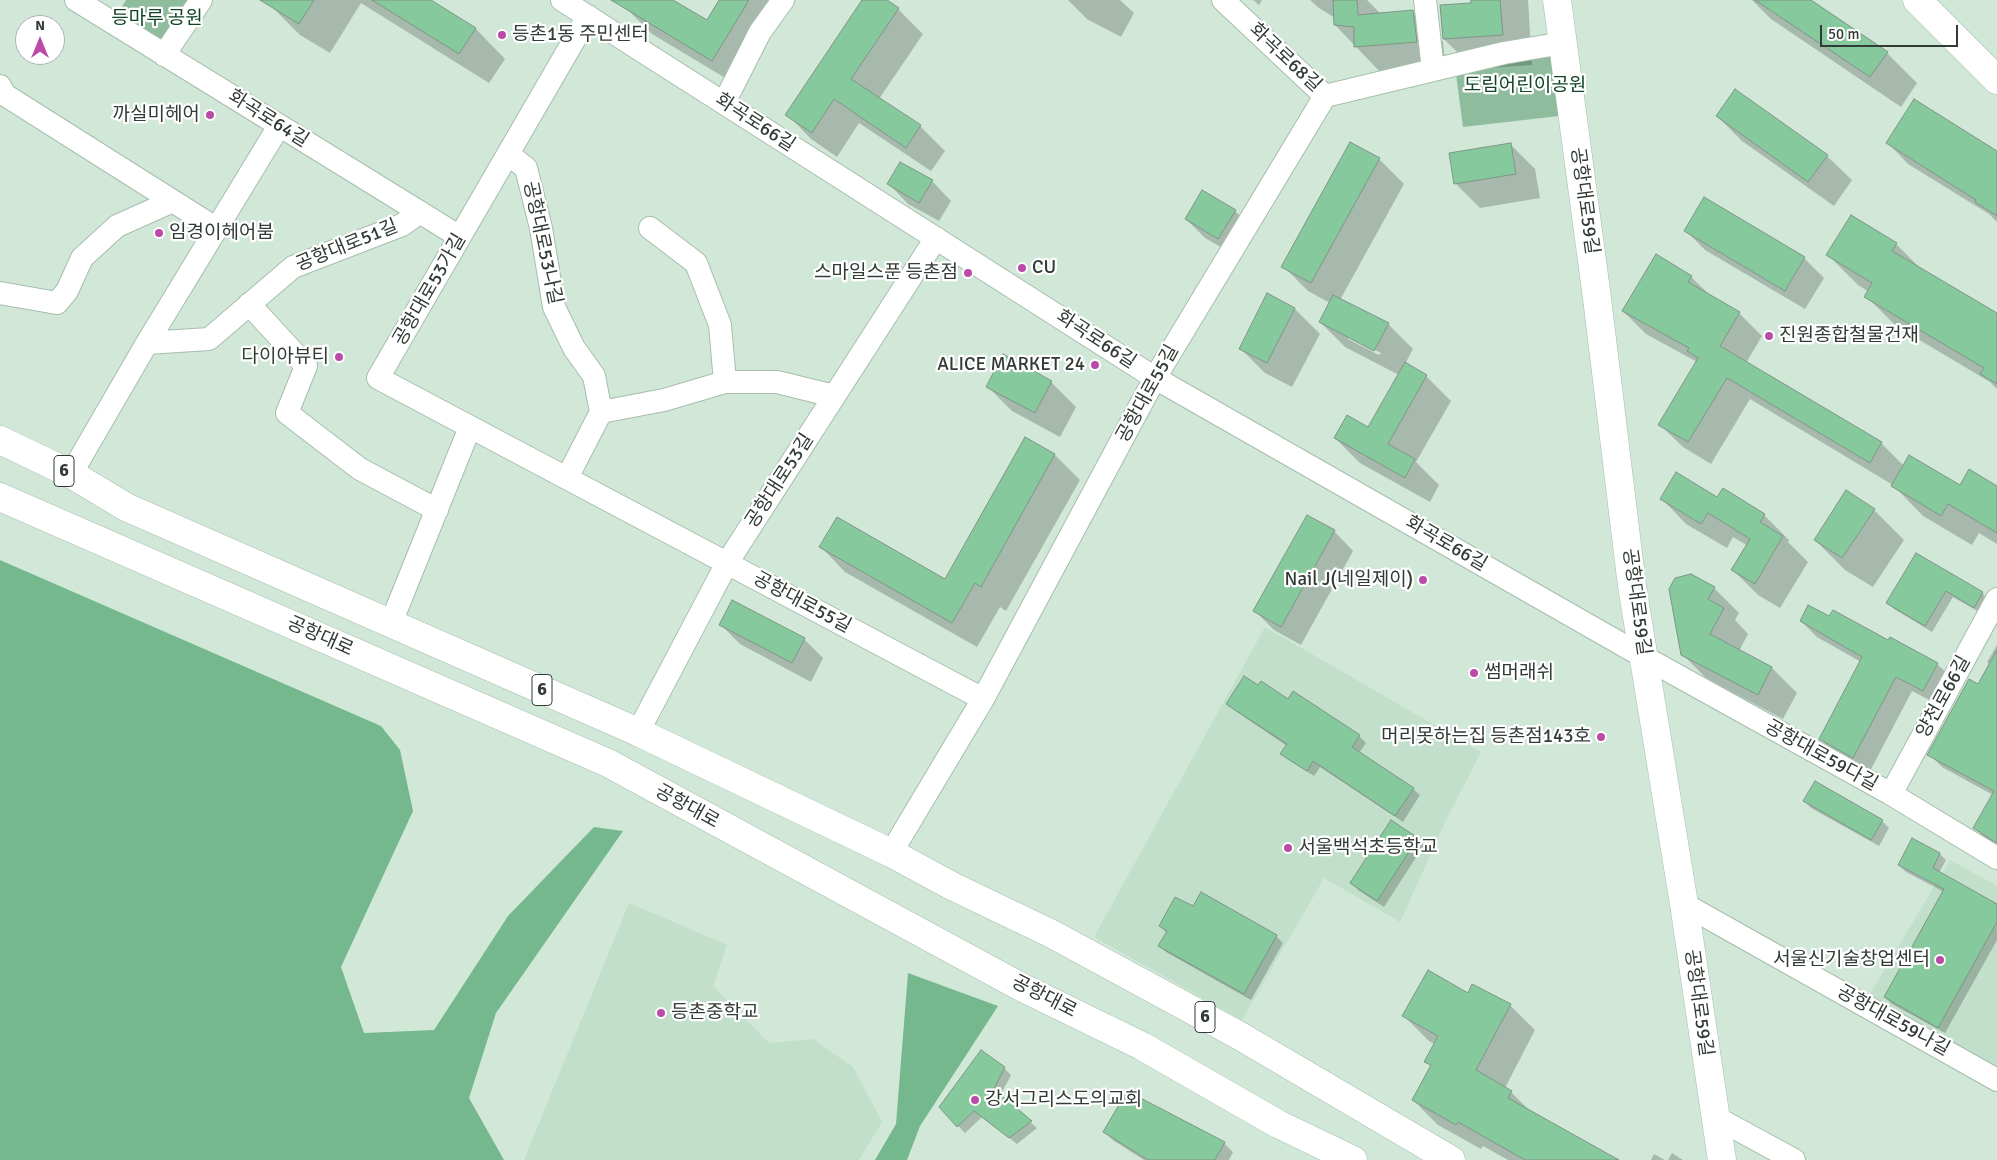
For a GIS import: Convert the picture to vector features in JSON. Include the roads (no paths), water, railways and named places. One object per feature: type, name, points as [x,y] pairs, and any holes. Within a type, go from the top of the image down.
[{"type":"main road","name":"공항대로59길","points":[[1557,0],[1622,494],[1632,586],[1684,904],[1722,1160]]},
{"type":"main road","points":[[1917,0],[1997,80]]},
{"type":"main road","name":"6","points":[[0,440],[71,474],[126,507],[638,732],[891,853],[952,886],[1052,934],[1240,1036],[1450,1160]]},
{"type":"main road","name":"공항대로","points":[[0,497],[608,763],[1024,988],[1142,1046],[1278,1124],[1353,1160]]},
{"type":"street","name":"화곡로64길","points":[[76,0],[460,237]]},
{"type":"street","points":[[164,55],[201,0]]},
{"type":"street","name":"화곡로66길","points":[[562,0],[1155,378],[1644,657]]},
{"type":"street","points":[[724,103],[760,32],[783,0]]},
{"type":"street","name":"화곡로68길","points":[[1223,0],[1326,96]]},
{"type":"street","points":[[1425,0],[1433,70]]},
{"type":"street","name":"공항대로53가길","points":[[588,16],[378,378],[727,563]]},
{"type":"street","points":[[1326,96],[1504,53],[1563,43]]},
{"type":"street","points":[[0,86],[5,94],[217,229]]},
{"type":"street","name":"공항대로55길","points":[[891,853],[983,699],[1155,378],[1326,96]]},
{"type":"street","points":[[71,474],[147,342],[279,126]]},
{"type":"street","name":"공항대로53나길","points":[[508,154],[526,168],[541,228],[554,307],[574,348],[594,376],[601,412]]},
{"type":"street","points":[[0,293],[57,303],[67,291],[82,258],[117,226],[173,201]]},
{"type":"street","name":"공항대로51길","points":[[147,342],[209,339],[293,267],[402,225],[420,212]]},
{"type":"street","points":[[650,228],[696,263],[720,325],[725,382]]},
{"type":"street","name":"공항대로53길","points":[[638,732],[727,563],[936,238]]},
{"type":"street","points":[[249,304],[306,366],[286,413],[360,469],[437,510]]},
{"type":"street","points":[[567,478],[601,412],[664,400],[725,382],[777,382],[834,396]]},
{"type":"street","points":[[391,623],[470,427]]},
{"type":"street","name":"공항대로55길","points":[[727,563],[983,699]]},
{"type":"street","name":"양천로66길","points":[[1891,794],[1997,599]]},
{"type":"street","name":"공항대로59다길","points":[[1644,657],[1891,794],[1997,858]]},
{"type":"street","name":"공항대로59나길","points":[[1684,904],[1997,1080]]},
{"type":"street","points":[[1715,1117],[1794,1160]]},
{"type":"place","name":"등촌1동 주민센터","points":[[502,35]]},
{"type":"place","name":"까실미헤어","points":[[210,115]]},
{"type":"place","name":"임경이헤어붐","points":[[159,233]]},
{"type":"place","name":"CU","points":[[1022,268]]},
{"type":"place","name":"스마일스푼 등촌점","points":[[968,273]]},
{"type":"place","name":"진원종합철물건재","points":[[1769,336]]},
{"type":"place","name":"다이아뷰티","points":[[339,357]]},
{"type":"place","name":"ALICE MARKET 24","points":[[1095,365]]},
{"type":"place","name":"Nail J(네일제이)","points":[[1423,580]]},
{"type":"place","name":"썸머래쉬","points":[[1474,673]]},
{"type":"place","name":"머리못하는집 등촌점143호","points":[[1601,737]]},
{"type":"place","name":"서울백석초등학교","points":[[1288,848]]},
{"type":"place","name":"서울신기술창업센터","points":[[1940,960]]},
{"type":"place","name":"등촌중학교","points":[[661,1013]]},
{"type":"place","name":"강서그리스도의교회","points":[[975,1100]]},
{"type":"park label","name":"등마루 공원","points":[[157,19]]},
{"type":"park label","name":"도림어린이공원","points":[[1525,86]]}]
